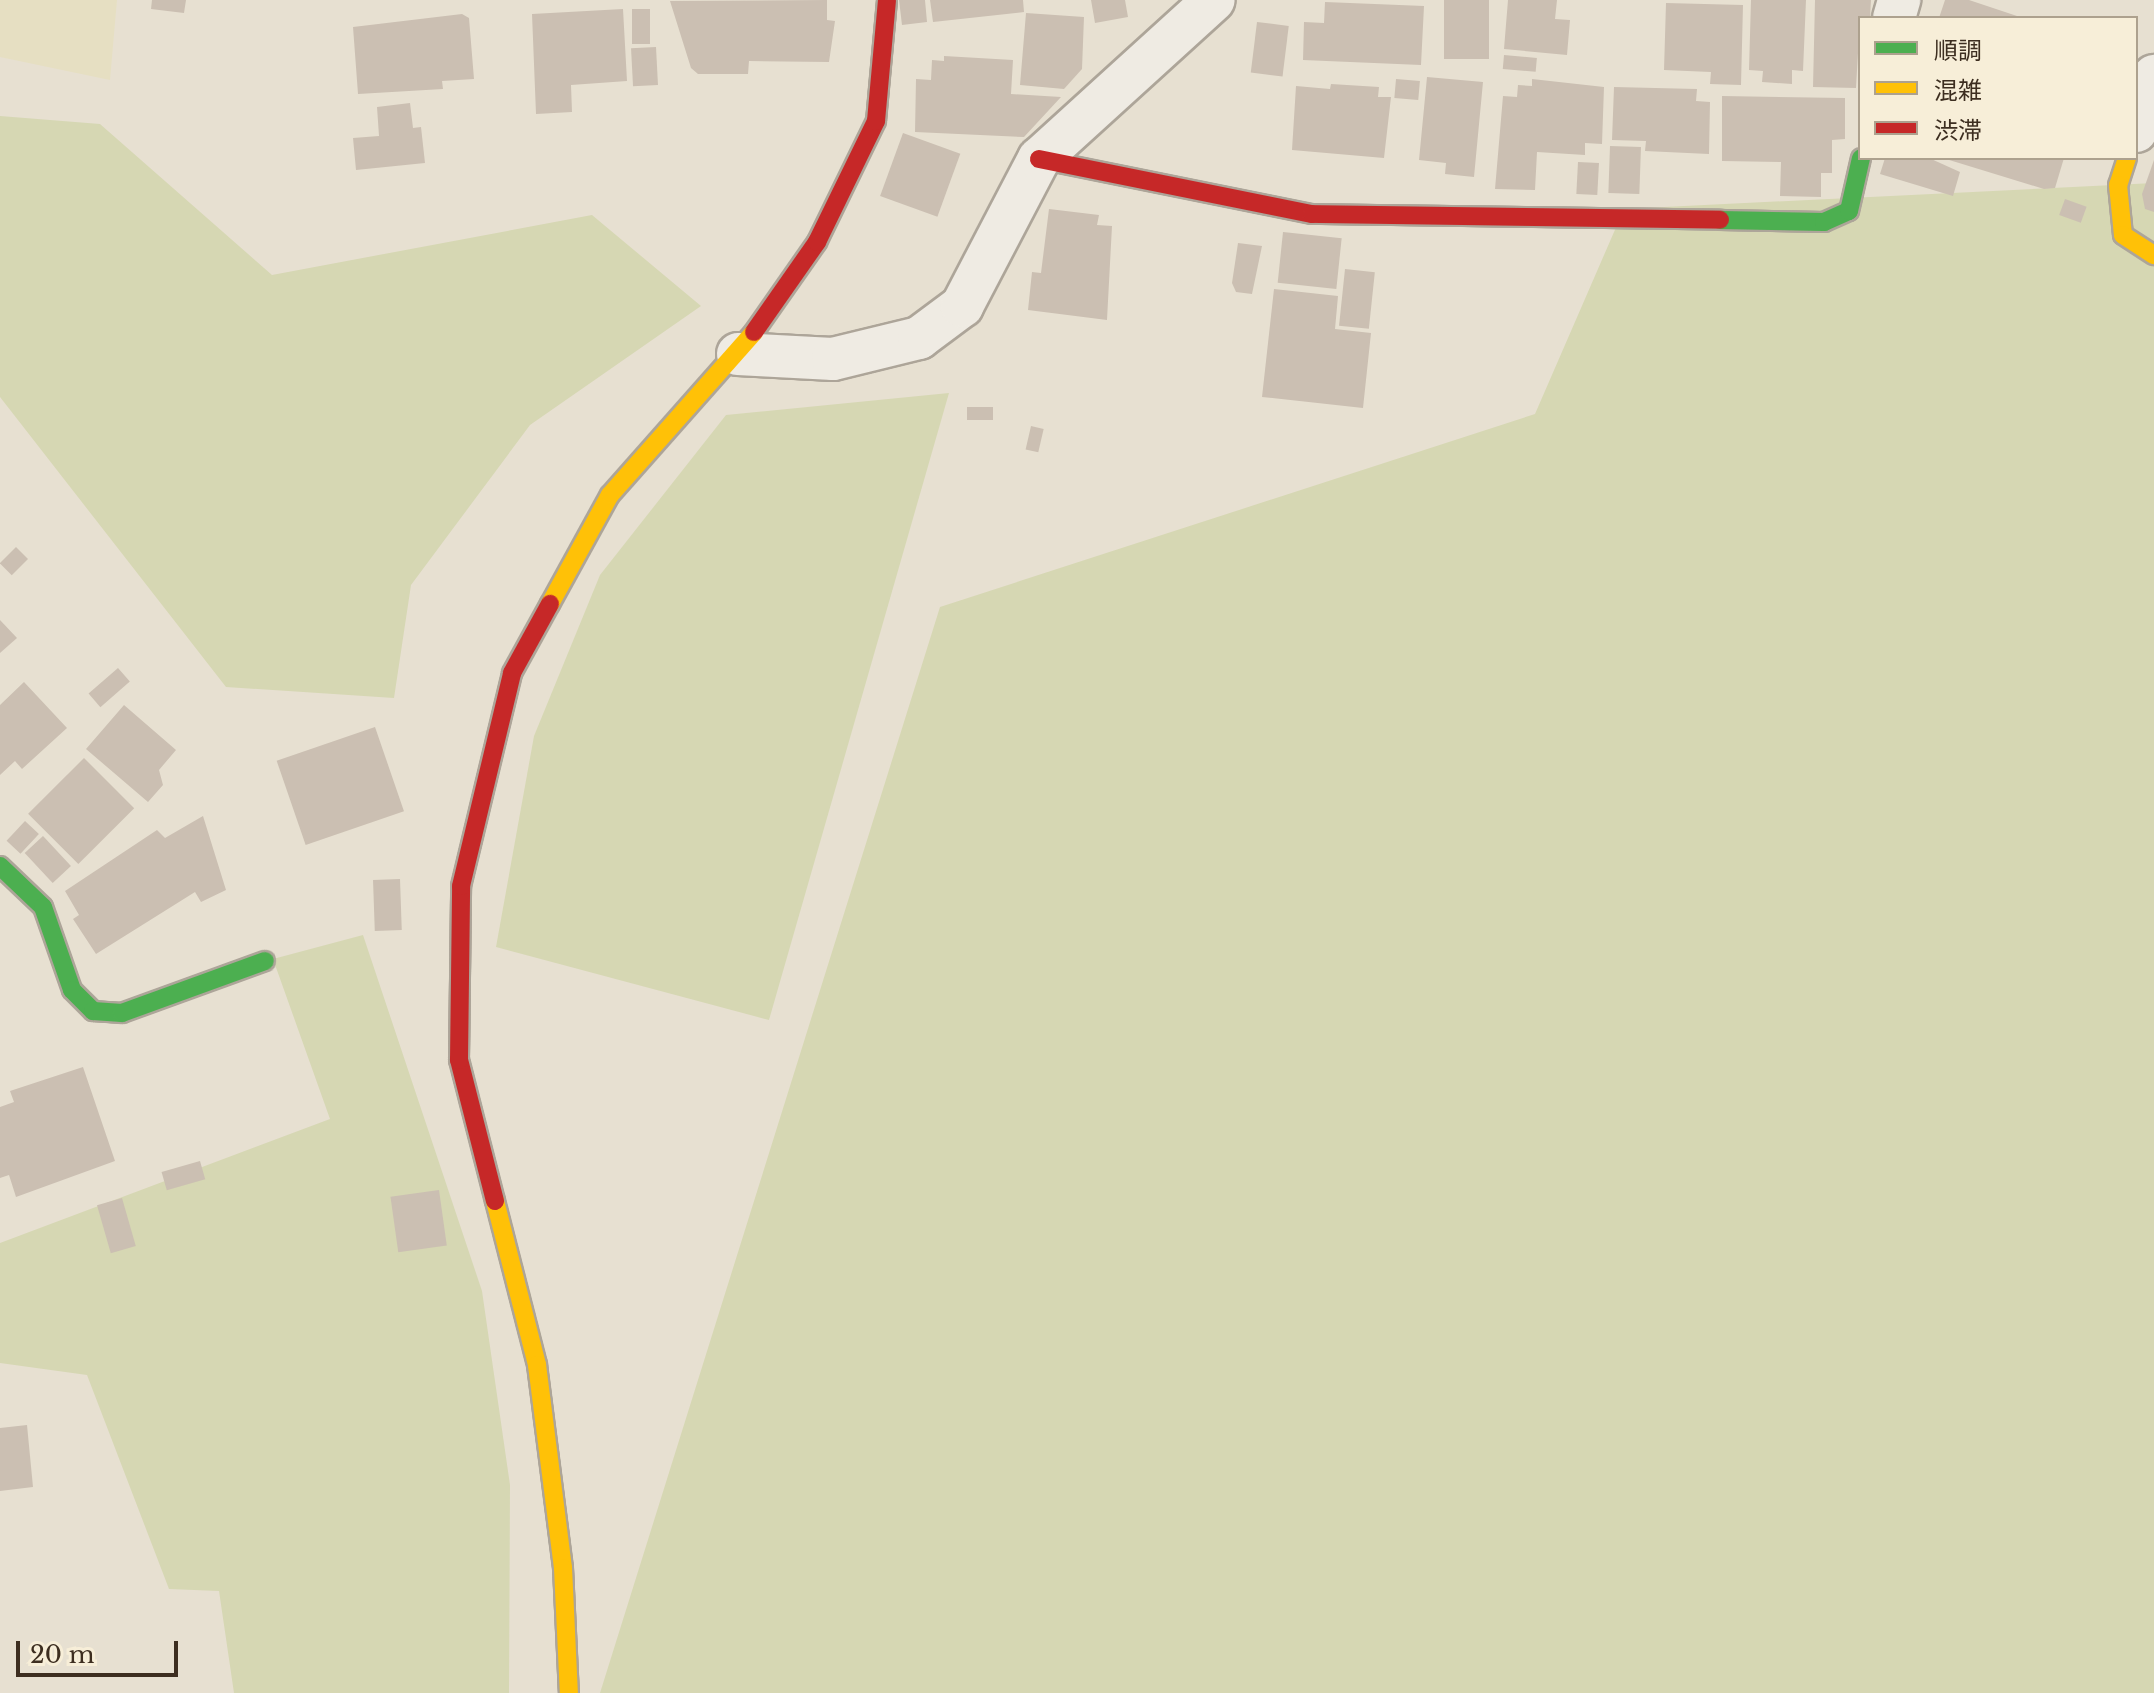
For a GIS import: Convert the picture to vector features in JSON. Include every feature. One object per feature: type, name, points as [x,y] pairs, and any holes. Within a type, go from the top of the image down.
[{"type":"street","points":[[569,1693],[563,1568],[537,1365],[459,1060],[461,886],[512,673],[610,495],[738,354],[817,242],[876,121],[887,0]]},
{"type":"street","points":[[738,354],[833,359],[919,338],[962,306],[1039,159],[1214,0]]},
{"type":"street","points":[[2138,125],[2154,76]]},
{"type":"street","points":[[1039,159],[1312,214],[1824,222],[1849,211],[1861,160]]},
{"type":"street","points":[[2126,160],[2118,185],[2123,235],[2154,255]]},
{"type":"street","points":[[0,866],[43,907],[72,990],[93,1011],[122,1013],[265,961]]},
{"type":"shaded area","points":[[0,0],[117,0],[110,80],[0,57]]},
{"type":"green space","points":[[0,116],[100,124],[272,275],[592,215],[701,306],[530,425],[411,585],[394,698],[226,687],[0,397]]},
{"type":"green space","points":[[2154,183],[2154,1693],[600,1693],[940,607],[1535,414],[1624,209]]},
{"type":"green space","points":[[949,393],[769,1020],[496,947],[534,736],[600,575],[726,415]]},
{"type":"green space","points":[[363,935],[482,1291],[510,1485],[509,1693],[234,1693],[219,1591],[169,1589],[87,1375],[0,1363],[0,1243],[330,1119],[273,959]]},
{"type":"building","points":[[152,0],[186,0],[184,13],[151,9]]},
{"type":"building","points":[[827,0],[827,20],[835,21],[829,62],[749,61],[748,74],[698,74],[691,68],[670,1]]},
{"type":"building","points":[[899,0],[925,0],[927,22],[902,25]]},
{"type":"building","points":[[930,0],[1023,0],[1024,12],[933,22]]},
{"type":"building","points":[[1091,0],[1125,0],[1128,17],[1095,23]]},
{"type":"building","points":[[1444,0],[1489,0],[1489,59],[1444,59]]},
{"type":"building","points":[[1508,0],[1557,0],[1555,19],[1570,20],[1567,55],[1504,49]]},
{"type":"building","points":[[1751,0],[1806,0],[1803,71],[1792,70],[1792,84],[1762,82],[1763,71],[1749,70]]},
{"type":"building","points":[[1815,0],[1871,0],[1870,16],[1858,16],[1856,88],[1813,87]]},
{"type":"building","points":[[1945,0],[1969,0],[2017,16],[1940,16]]},
{"type":"building","points":[[1325,2],[1424,6],[1421,65],[1303,60],[1304,22],[1324,23]]},
{"type":"building","points":[[1666,3],[1743,5],[1741,85],[1710,84],[1711,72],[1664,70]]},
{"type":"building","points":[[623,9],[627,81],[571,85],[572,112],[536,114],[532,14]]},
{"type":"building","points":[[632,9],[650,9],[650,44],[632,44]]},
{"type":"building","points":[[1026,13],[1084,17],[1082,69],[1064,89],[1020,85]]},
{"type":"building","points":[[462,14],[469,18],[474,79],[442,81],[443,89],[358,94],[353,27]]},
{"type":"building","points":[[1257,22],[1289,26],[1283,77],[1251,73]]},
{"type":"building","points":[[656,47],[658,85],[633,86],[631,48]]},
{"type":"building","points":[[1504,55],[1537,58],[1536,72],[1503,69]]},
{"type":"building","points":[[944,56],[1013,60],[1011,94],[1061,97],[1024,137],[915,132],[916,79],[931,80],[932,60],[944,61]]},
{"type":"building","points":[[1427,77],[1483,82],[1474,177],[1445,174],[1446,163],[1419,160]]},
{"type":"building","points":[[1396,79],[1420,81],[1418,100],[1394,98]]},
{"type":"building","points":[[1532,79],[1604,87],[1602,144],[1585,143],[1585,155],[1537,152],[1535,190],[1495,189],[1503,96],[1517,97],[1518,85],[1532,86]]},
{"type":"building","points":[[1331,84],[1379,87],[1378,97],[1391,97],[1384,158],[1292,150],[1296,86],[1330,89]]},
{"type":"building","points":[[1614,87],[1697,89],[1696,101],[1710,102],[1709,154],[1645,151],[1646,141],[1612,140]]},
{"type":"building","points":[[1722,96],[1845,98],[1845,139],[1832,140],[1832,173],[1821,173],[1821,197],[1780,196],[1781,162],[1722,161]]},
{"type":"building","points":[[410,103],[413,128],[421,127],[425,163],[356,170],[353,138],[379,136],[377,107]]},
{"type":"building","points":[[903,133],[960,154],[937,217],[880,196]]},
{"type":"building","points":[[1610,146],[1641,147],[1639,194],[1608,193]]},
{"type":"building","points":[[1884,160],[1933,160],[1960,172],[1953,196],[1880,174]]},
{"type":"building","points":[[1949,160],[2063,160],[2055,188],[2044,189]]},
{"type":"building","points":[[2154,160],[2154,212],[2145,209],[2142,194]]},
{"type":"building","points":[[1578,162],[1599,163],[1597,195],[1576,194]]},
{"type":"building","points":[[2065,199],[2087,207],[2081,223],[2059,215]]},
{"type":"building","points":[[1049,209],[1099,215],[1097,225],[1112,226],[1107,320],[1028,310],[1032,272],[1041,273]]},
{"type":"building","points":[[1283,232],[1342,238],[1336,289],[1278,283]]},
{"type":"building","points":[[1238,243],[1262,246],[1252,294],[1236,292],[1232,283]]},
{"type":"building","points":[[1345,269],[1375,272],[1369,329],[1339,326]]},
{"type":"building","points":[[1274,289],[1338,296],[1335,329],[1371,333],[1363,408],[1262,397]]},
{"type":"building","points":[[967,407],[993,407],[993,420],[967,420]]},
{"type":"building","points":[[1031,426],[1044,429],[1038,452],[1026,449]]},
{"type":"building","points":[[16,547],[28,559],[12,575],[0,563]]},
{"type":"building","points":[[0,620],[17,638],[0,653]]},
{"type":"building","points":[[118,668],[130,682],[100,707],[89,694]]},
{"type":"building","points":[[24,682],[67,728],[22,769],[15,761],[0,775],[0,705]]},
{"type":"building","points":[[124,705],[176,750],[159,770],[163,785],[148,802],[86,749]]},
{"type":"building","points":[[375,727],[404,811],[306,845],[277,761]]},
{"type":"building","points":[[84,758],[134,808],[78,864],[28,814]]},
{"type":"building","points":[[203,816],[226,890],[201,902],[195,892],[96,954],[73,919],[79,915],[65,891],[157,830],[165,838]]},
{"type":"building","points":[[25,821],[39,834],[20,854],[7,841]]},
{"type":"building","points":[[43,836],[71,866],[53,883],[25,853]]},
{"type":"building","points":[[400,879],[402,930],[375,931],[373,880]]},
{"type":"building","points":[[83,1067],[115,1161],[16,1197],[9,1175],[0,1178],[0,1107],[14,1102],[10,1091]]},
{"type":"building","points":[[200,1161],[205,1179],[167,1190],[162,1172]]},
{"type":"building","points":[[439,1190],[447,1245],[398,1252],[390,1197]]},
{"type":"building","points":[[122,1198],[136,1246],[111,1253],[97,1205]]},
{"type":"building","points":[[27,1425],[33,1487],[0,1491],[0,1428]]},
{"type":"traffic: fast","points":[[1720,220],[1824,222],[1849,211],[1861,160]]},
{"type":"traffic: fast","points":[[0,866],[43,907],[72,990],[93,1011],[122,1013],[265,961]]},
{"type":"traffic: slow","points":[[2126,160],[2118,185],[2123,235],[2154,255]]},
{"type":"traffic: slow","points":[[550,604],[610,495],[754,332]]},
{"type":"traffic: slow","points":[[495,1201],[537,1365],[563,1568],[569,1693]]},
{"type":"traffic: jam","points":[[754,332],[817,242],[876,121],[887,0]]},
{"type":"traffic: jam","points":[[1039,159],[1312,214],[1720,220]]},
{"type":"traffic: jam","points":[[495,1201],[459,1060],[461,886],[512,673],[550,604]]}]
